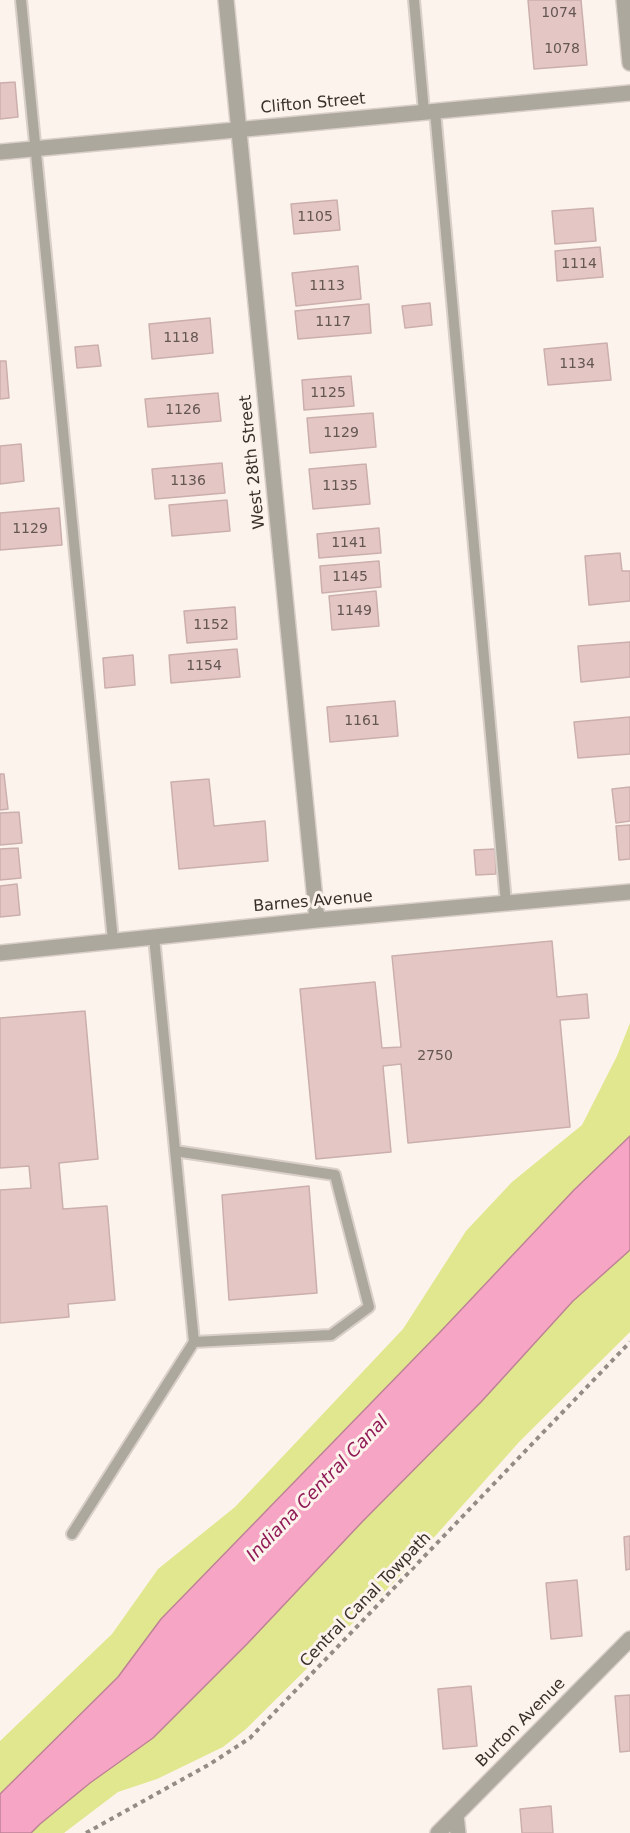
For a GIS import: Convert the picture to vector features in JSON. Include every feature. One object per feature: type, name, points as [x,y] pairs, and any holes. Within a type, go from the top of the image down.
[{"type":"street","name":"West 28th Street","points":[[226,0],[316,920]]},
{"type":"street","points":[[624,0],[630,63]]},
{"type":"street","name":"Clifton Street","points":[[0,152],[630,93]]},
{"type":"street","name":"Barnes Avenue","points":[[0,953],[316,920],[630,892]]},
{"type":"street","name":"Burton Avenue","points":[[438,1833],[630,1639]]},
{"type":"street","points":[[456,1815],[458,1833]]},
{"type":"lane","points":[[21,0],[113,941]]},
{"type":"lane","points":[[414,0],[429,111],[506,903]]},
{"type":"lane","points":[[72,1534],[194,1342],[154,937]]},
{"type":"lane","points":[[175,1151],[335,1175],[369,1308],[331,1335],[194,1342]]},
{"type":"path","name":"Central Canal Towpath","points":[[86,1833],[210,1764],[250,1738],[630,1342]]},
{"type":"green space","points":[[630,1023],[630,1136],[574,1190],[442,1330],[161,1619],[118,1677],[0,1794],[0,1741],[112,1634],[158,1569],[235,1507],[403,1329],[466,1231],[512,1182],[582,1125],[617,1056]]},
{"type":"green space","points":[[630,1250],[630,1332],[520,1441],[396,1580],[246,1729],[223,1747],[157,1779],[118,1792],[64,1833],[31,1833],[90,1783],[153,1738],[481,1402],[573,1301]]},
{"type":"water","name":"Indiana Central Canal","points":[[630,1136],[630,1250],[573,1301],[481,1402],[153,1738],[90,1783],[31,1833],[0,1833],[0,1794],[118,1677],[161,1619],[442,1330],[574,1190]]},
{"type":"building","points":[[528,0],[581,0],[587,65],[534,69]]},
{"type":"building","points":[[15,82],[18,117],[0,119],[0,83]]},
{"type":"building","points":[[337,200],[340,230],[294,234],[291,204]]},
{"type":"building","points":[[593,208],[596,241],[555,244],[552,211]]},
{"type":"building","points":[[600,247],[603,277],[557,281],[555,251]]},
{"type":"building","points":[[358,266],[361,299],[296,306],[292,273]]},
{"type":"building","points":[[430,303],[432,325],[405,328],[402,306]]},
{"type":"building","points":[[369,304],[371,333],[298,339],[295,311]]},
{"type":"building","points":[[210,318],[213,353],[152,359],[149,324]]},
{"type":"building","points":[[607,343],[611,380],[548,385],[544,349]]},
{"type":"building","points":[[98,345],[101,366],[77,368],[75,347]]},
{"type":"building","points":[[0,361],[6,361],[9,398],[0,399]]},
{"type":"building","points":[[351,376],[354,406],[304,410],[302,380]]},
{"type":"building","points":[[218,393],[221,421],[148,427],[145,399]]},
{"type":"building","points":[[373,413],[376,447],[310,453],[307,418]]},
{"type":"building","points":[[21,444],[24,481],[0,484],[0,446]]},
{"type":"building","points":[[222,463],[225,493],[155,499],[152,469]]},
{"type":"building","points":[[366,464],[370,504],[313,509],[309,469]]},
{"type":"building","points":[[227,500],[230,531],[172,536],[169,505]]},
{"type":"building","points":[[59,508],[62,545],[0,550],[0,513]]},
{"type":"building","points":[[379,528],[381,553],[319,558],[317,534]]},
{"type":"building","points":[[620,553],[622,571],[630,571],[630,601],[589,605],[585,556]]},
{"type":"building","points":[[379,561],[381,587],[322,593],[320,566]]},
{"type":"building","points":[[376,591],[379,626],[332,630],[329,596]]},
{"type":"building","points":[[235,607],[237,639],[187,643],[184,611]]},
{"type":"building","points":[[630,642],[630,677],[581,682],[578,646]]},
{"type":"building","points":[[237,649],[240,677],[171,683],[169,655]]},
{"type":"building","points":[[133,655],[135,685],[105,688],[103,658]]},
{"type":"building","points":[[395,701],[398,736],[330,742],[327,707]]},
{"type":"building","points":[[630,717],[630,754],[578,758],[574,722]]},
{"type":"building","points":[[0,774],[4,774],[8,809],[0,810]]},
{"type":"building","points":[[209,779],[214,826],[265,821],[268,861],[179,869],[171,782]]},
{"type":"building","points":[[630,787],[630,821],[616,823],[612,789]]},
{"type":"building","points":[[19,812],[22,843],[0,845],[0,813]]},
{"type":"building","points":[[630,825],[630,859],[619,860],[616,826]]},
{"type":"building","points":[[18,848],[21,878],[0,880],[0,849]]},
{"type":"building","points":[[495,849],[496,874],[476,875],[474,850]]},
{"type":"building","points":[[17,884],[20,915],[0,917],[0,886]]},
{"type":"building","points":[[552,941],[557,997],[587,994],[589,1018],[560,1020],[570,1127],[408,1143],[401,1064],[383,1066],[391,1152],[316,1159],[300,989],[375,982],[382,1048],[401,1047],[392,956]]},
{"type":"building","points":[[85,1011],[98,1159],[59,1163],[63,1209],[107,1206],[115,1300],[68,1304],[69,1317],[0,1323],[0,1190],[31,1188],[29,1166],[0,1168],[0,1018]]},
{"type":"building","points":[[309,1186],[317,1293],[229,1300],[222,1195]]},
{"type":"building","points":[[630,1536],[630,1569],[626,1570],[624,1537]]},
{"type":"building","points":[[577,1580],[582,1636],[551,1639],[546,1583]]},
{"type":"building","points":[[471,1686],[477,1746],[443,1749],[438,1689]]},
{"type":"building","points":[[630,1695],[630,1751],[620,1752],[615,1696]]},
{"type":"building","points":[[551,1806],[553,1833],[522,1833],[520,1809]]}]
